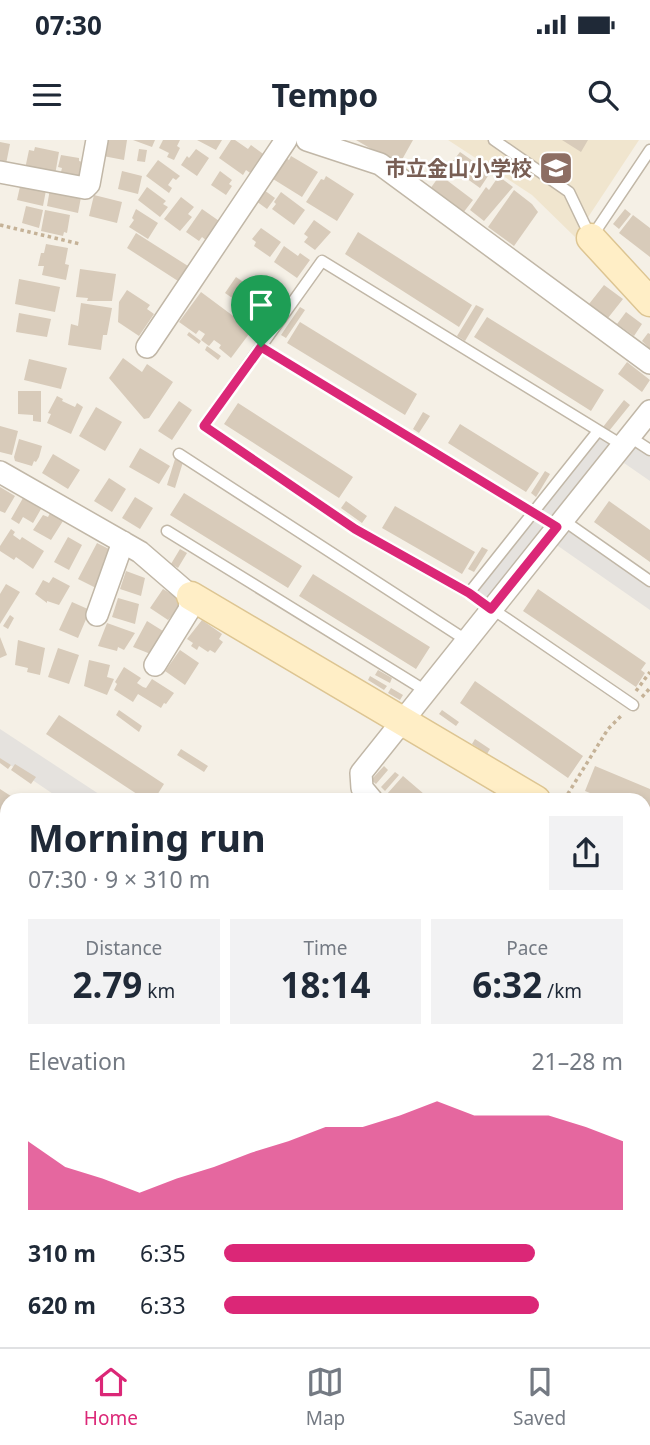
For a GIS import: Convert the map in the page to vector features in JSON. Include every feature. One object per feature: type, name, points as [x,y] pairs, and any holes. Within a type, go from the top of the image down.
[{"type":"street","points":[[0,172],[85,188],[89,184],[97,140]]},
{"type":"street","points":[[147,347],[286,140]]},
{"type":"street","points":[[307,140],[380,164],[650,363]]},
{"type":"street","points":[[591,238],[650,302]]},
{"type":"street","points":[[366,793],[362,788],[361,773],[650,411]]},
{"type":"street","points":[[0,472],[140,552],[191,596],[524,793]]},
{"type":"street","points":[[97,615],[122,542]]},
{"type":"street","points":[[155,664],[188,610],[191,596]]},
{"type":"lane","points":[[494,140],[569,192],[591,238]]},
{"type":"lane","points":[[591,238],[650,150]]},
{"type":"lane","points":[[633,705],[469,593],[355,529],[204,426],[322,261],[598,431],[650,450]]},
{"type":"lane","points":[[261,347],[534,513],[560,524],[650,581]]},
{"type":"lane","points":[[469,593],[598,431]]},
{"type":"lane","points":[[179,454],[466,640]]},
{"type":"lane","points":[[167,530],[426,691]]},
{"type":"path","points":[[0,225],[80,244]]},
{"type":"path","points":[[621,697],[638,690],[650,672]]},
{"type":"path","points":[[568,793],[608,729],[650,688]]},
{"type":"shaded area","name":"市立金山小学校","points":[[448,140],[639,140],[575,237],[532,195]]},
{"type":"shaded area","points":[[598,431],[622,445],[563,520],[650,581],[650,610],[548,539],[491,609],[469,593]]},
{"type":"shaded area","points":[[635,447],[650,457],[650,481],[624,463]]},
{"type":"shaded area","points":[[0,729],[97,793],[52,793],[0,758]]},
{"type":"building","points":[[106,140],[127,140],[124,160],[103,156]]},
{"type":"building","points":[[133,140],[155,140],[152,147]]},
{"type":"building","points":[[163,140],[180,140],[177,146],[180,148],[174,160],[167,157],[169,153],[159,148]]},
{"type":"building","points":[[197,140],[222,140],[216,150]]},
{"type":"building","points":[[231,140],[248,149],[251,145],[266,156],[253,175],[246,170],[243,175],[219,158]]},
{"type":"building","points":[[356,140],[413,140],[399,165]]},
{"type":"building","points":[[562,140],[588,140],[581,152]]},
{"type":"building","points":[[0,142],[10,144],[6,164],[0,163]]},
{"type":"building","points":[[35,147],[59,152],[55,175],[25,169],[29,150],[34,151]]},
{"type":"building","points":[[139,149],[147,150],[145,162],[137,161]]},
{"type":"building","points":[[196,149],[209,158],[197,176],[181,165]]},
{"type":"building","points":[[460,152],[490,173],[480,188],[449,166]]},
{"type":"building","points":[[61,155],[79,158],[79,161],[86,163],[83,180],[60,176],[62,168],[58,167]]},
{"type":"building","points":[[291,156],[318,172],[302,197],[273,179],[286,158],[289,160]]},
{"type":"building","points":[[158,160],[180,176],[176,180],[173,178],[168,185],[172,188],[169,193],[146,176]]},
{"type":"building","points":[[122,171],[142,176],[138,194],[118,189]]},
{"type":"building","points":[[220,171],[232,180],[229,184],[232,186],[226,195],[211,185]]},
{"type":"building","points":[[440,175],[473,200],[463,213],[430,189]]},
{"type":"building","points":[[326,176],[354,194],[337,221],[306,202],[321,179],[324,180]]},
{"type":"building","points":[[501,178],[513,187],[484,221],[470,210],[486,187],[489,190],[496,180]]},
{"type":"building","points":[[21,182],[47,185],[43,206],[17,200]]},
{"type":"building","points":[[147,187],[166,201],[163,204],[168,207],[160,217],[138,200]]},
{"type":"building","points":[[50,189],[82,192],[78,213],[47,206]]},
{"type":"building","points":[[264,190],[275,198],[267,209],[256,201]]},
{"type":"building","points":[[514,190],[538,212],[514,246],[488,227]]},
{"type":"building","points":[[281,192],[305,210],[294,225],[272,209]]},
{"type":"building","points":[[94,195],[122,202],[117,223],[89,216]]},
{"type":"building","points":[[181,197],[194,207],[188,214],[192,217],[180,231],[164,219]]},
{"type":"building","points":[[26,206],[43,210],[39,228],[22,223]]},
{"type":"building","points":[[136,209],[158,223],[148,239],[129,227],[134,220],[132,218]]},
{"type":"building","points":[[202,209],[222,223],[207,241],[202,237],[199,241],[186,232]]},
{"type":"building","points":[[625,209],[631,214],[619,229],[613,224]]},
{"type":"building","points":[[45,210],[70,215],[67,233],[64,232],[63,236],[41,231]]},
{"type":"building","points":[[633,215],[650,228],[650,257],[619,233]]},
{"type":"building","points":[[314,220],[331,232],[315,250],[304,242],[308,237],[304,234]]},
{"type":"building","points":[[261,228],[281,242],[270,257],[254,246],[256,242],[252,239]]},
{"type":"building","points":[[358,232],[472,305],[459,327],[345,254]]},
{"type":"building","points":[[136,233],[188,266],[178,281],[127,248]]},
{"type":"building","points":[[46,244],[68,248],[66,280],[42,275],[44,266],[38,266]]},
{"type":"building","points":[[284,246],[298,256],[300,253],[310,260],[297,278],[274,262]]},
{"type":"building","points":[[80,269],[116,274],[112,301],[87,301],[88,298],[76,297]]},
{"type":"building","points":[[236,277],[274,303],[263,319],[225,293]]},
{"type":"building","points":[[19,279],[60,287],[55,312],[15,304]]},
{"type":"building","points":[[604,285],[623,299],[608,318],[589,304]]},
{"type":"building","points":[[127,290],[150,305],[147,309],[154,314],[139,336],[118,322],[119,302]]},
{"type":"building","points":[[201,292],[252,330],[231,358],[214,340],[209,346],[201,340],[205,334],[199,330],[196,334],[179,322]]},
{"type":"building","points":[[81,303],[112,308],[101,350],[68,345],[71,324],[78,326]]},
{"type":"building","points":[[476,305],[484,309],[465,341],[457,336]]},
{"type":"building","points":[[300,307],[305,310],[286,338],[281,335]]},
{"type":"building","points":[[626,312],[642,324],[634,336],[617,324]]},
{"type":"building","points":[[19,313],[51,319],[47,337],[16,332]]},
{"type":"building","points":[[487,317],[604,390],[591,411],[474,337]]},
{"type":"building","points":[[300,322],[417,394],[405,415],[287,343]]},
{"type":"building","points":[[189,332],[201,341],[199,344],[187,335]]},
{"type":"building","points":[[650,334],[650,349],[642,341]]},
{"type":"building","points":[[207,346],[221,356],[218,360],[205,350]]},
{"type":"building","points":[[123,358],[142,372],[147,364],[173,382],[149,418],[144,419],[109,378]]},
{"type":"building","points":[[29,359],[67,368],[61,389],[24,380]]},
{"type":"building","points":[[627,362],[650,380],[642,392],[618,374]]},
{"type":"building","points":[[18,391],[41,391],[41,422],[33,421],[33,415],[18,414]]},
{"type":"building","points":[[57,396],[75,407],[77,403],[83,407],[71,434],[47,423],[51,414],[48,413]]},
{"type":"building","points":[[624,400],[630,405],[609,431],[603,427]]},
{"type":"building","points":[[179,401],[192,410],[172,440],[158,431]]},
{"type":"building","points":[[238,403],[353,477],[339,498],[224,424]]},
{"type":"building","points":[[96,407],[122,422],[105,451],[79,436]]},
{"type":"building","points":[[423,412],[430,416],[419,433],[413,429]]},
{"type":"building","points":[[460,424],[539,473],[526,492],[448,443]]},
{"type":"building","points":[[0,426],[18,431],[12,455],[0,452]]},
{"type":"building","points":[[19,439],[42,446],[39,457],[32,466],[15,461]]},
{"type":"building","points":[[140,448],[170,466],[159,484],[129,467]]},
{"type":"building","points":[[53,454],[80,470],[68,489],[42,473]]},
{"type":"building","points":[[175,459],[183,462],[175,488],[167,485]]},
{"type":"building","points":[[545,471],[550,474],[536,497],[531,493]]},
{"type":"building","points":[[109,478],[126,489],[112,512],[94,501]]},
{"type":"building","points":[[0,487],[15,496],[5,513],[0,511]]},
{"type":"building","points":[[184,493],[302,566],[288,588],[170,515]]},
{"type":"building","points":[[135,497],[153,508],[140,529],[122,518]]},
{"type":"building","points":[[23,498],[41,509],[33,523],[23,517],[19,524],[11,519]]},
{"type":"building","points":[[346,501],[367,516],[362,523],[341,508]]},
{"type":"building","points":[[609,501],[650,530],[650,562],[594,522]]},
{"type":"building","points":[[395,506],[475,552],[462,574],[382,528]]},
{"type":"building","points":[[50,513],[63,521],[51,540],[33,530],[43,515],[48,517]]},
{"type":"building","points":[[11,529],[15,532],[13,535],[20,540],[22,537],[44,551],[33,569],[16,557],[14,560],[0,551],[0,546]]},
{"type":"building","points":[[68,537],[82,545],[69,570],[54,562]]},
{"type":"building","points":[[97,543],[109,549],[103,563],[107,566],[96,588],[78,579]]},
{"type":"building","points":[[482,547],[488,550],[474,572],[468,569]]},
{"type":"building","points":[[180,549],[187,553],[178,568],[171,564]]},
{"type":"building","points":[[126,571],[145,578],[141,596],[120,589]]},
{"type":"building","points":[[313,574],[430,647],[416,669],[299,596]]},
{"type":"building","points":[[53,577],[70,586],[59,605],[47,603],[35,594],[43,580],[49,583]]},
{"type":"building","points":[[6,584],[20,592],[0,624],[0,594]]},
{"type":"building","points":[[163,589],[183,601],[176,620],[171,617],[168,620],[150,608]]},
{"type":"building","points":[[538,589],[646,663],[641,670],[645,673],[636,687],[523,611]]},
{"type":"building","points":[[118,598],[139,604],[135,624],[112,617]]},
{"type":"building","points":[[72,602],[90,610],[78,638],[59,630]]},
{"type":"building","points":[[10,615],[14,618],[8,629],[3,626]]},
{"type":"building","points":[[202,620],[222,634],[219,639],[223,642],[215,653],[199,646],[197,650],[187,639]]},
{"type":"building","points":[[147,621],[163,631],[161,636],[166,639],[153,655],[133,647]]},
{"type":"building","points":[[107,623],[135,633],[124,650],[98,646]]},
{"type":"building","points":[[0,637],[7,655],[0,658]]},
{"type":"building","points":[[18,640],[45,648],[40,675],[15,665]]},
{"type":"building","points":[[58,648],[79,655],[69,684],[48,677]]},
{"type":"building","points":[[180,650],[199,663],[185,685],[165,671]]},
{"type":"building","points":[[89,660],[110,665],[107,677],[114,679],[107,695],[84,686]]},
{"type":"building","points":[[124,667],[141,678],[137,683],[143,687],[146,688],[152,679],[174,693],[161,708],[138,694],[133,702],[114,690],[117,684],[115,682]]},
{"type":"building","points":[[378,670],[392,678],[390,683],[375,675]]},
{"type":"building","points":[[370,676],[387,686],[384,690],[368,680]]},
{"type":"building","points":[[475,681],[583,756],[568,778],[460,703]]},
{"type":"building","points":[[391,688],[403,695],[400,700],[388,693]]},
{"type":"building","points":[[119,710],[142,726],[139,732],[116,715]]},
{"type":"building","points":[[442,710],[459,722],[456,726],[439,714]]},
{"type":"building","points":[[59,715],[164,784],[158,793],[135,793],[46,734]]},
{"type":"building","points":[[475,739],[490,749],[487,754],[472,744]]},
{"type":"building","points":[[181,749],[208,766],[204,772],[177,755]]},
{"type":"building","points":[[0,758],[11,765],[8,769],[0,763]]},
{"type":"building","points":[[15,764],[36,777],[31,784],[11,770]]},
{"type":"building","points":[[384,766],[388,770],[376,784],[371,780]]},
{"type":"building","points":[[595,766],[650,789],[650,793],[590,793],[585,791]]},
{"type":"building","points":[[395,772],[399,775],[385,791],[381,787]]},
{"type":"building","points":[[403,776],[423,793],[388,793]]},
{"type":"place","name":"市立金山小学校","points":[[556,168]]},
{"type":"route","points":[[261,347],[557,527],[491,609],[469,593],[355,529],[204,426],[261,347]]}]
